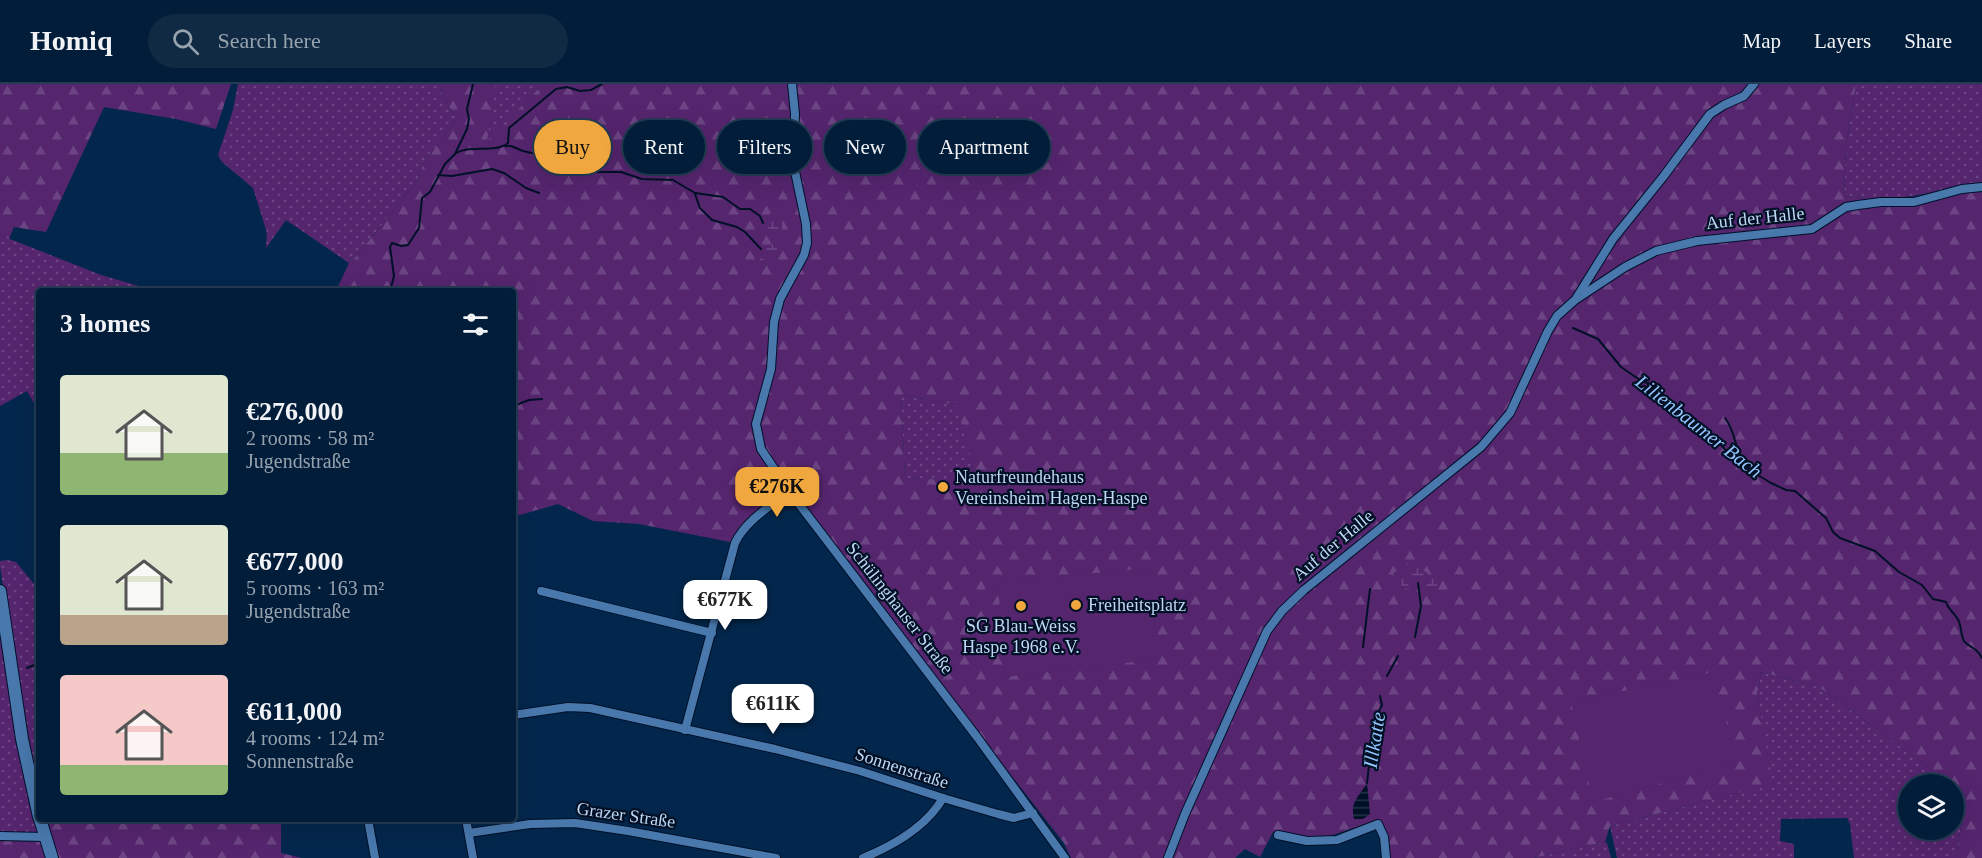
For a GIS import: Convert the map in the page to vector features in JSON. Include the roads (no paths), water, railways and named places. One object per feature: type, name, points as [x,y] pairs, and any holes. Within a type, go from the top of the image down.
[{"type":"main road","points":[[0,591],[22,739],[36,804]]},
{"type":"main road","points":[[40,822],[52,858]]},
{"type":"street","name":"Schülinghauser Straße","points":[[792,84],[795,114],[793,162],[806,224],[807,243],[804,255],[780,299],[774,322],[771,369],[756,424],[761,449],[789,491],[1034,813],[1065,858]]},
{"type":"street","name":"Auf der Halle","points":[[1575,300],[1613,239],[1710,114],[1744,96],[1754,84]]},
{"type":"street","name":"Auf der Halle","points":[[1168,858],[1185,814],[1267,631],[1282,611],[1304,590],[1482,447],[1510,413],[1557,316],[1575,300],[1625,267],[1656,251],[1697,241],[1812,229],[1846,207],[1881,202],[1914,202],[1962,189],[1982,187]]},
{"type":"street","points":[[685,730],[735,543],[748,523],[789,491]]},
{"type":"street","points":[[541,591],[712,633]]},
{"type":"street","name":"Sonnenstraße","points":[[516,715],[568,708],[590,708],[774,749],[860,771],[1014,818],[1034,813]]},
{"type":"street","points":[[863,858],[904,837],[938,807],[943,798]]},
{"type":"street","points":[[369,822],[375,858]]},
{"type":"street","points":[[467,822],[473,858]]},
{"type":"street","name":"Grazer Straße","points":[[469,833],[530,824],[575,823],[639,832],[776,858]]},
{"type":"street","points":[[1278,835],[1307,841],[1337,840],[1378,824],[1384,837],[1387,857]]},
{"type":"street","points":[[0,836],[44,837]]},
{"type":"water","points":[[1367,783],[1370,814],[1363,819],[1354,819],[1354,803]]},
{"type":"waterway","points":[[391,288],[394,276],[390,247],[392,243],[401,246],[408,245],[419,228],[422,198],[430,192],[445,164],[455,154],[467,129],[469,119],[467,109],[473,84]]},
{"type":"waterway","points":[[456,153],[469,149],[496,148],[508,143],[509,128],[556,89],[567,87],[580,91],[591,90],[602,84]]},
{"type":"waterway","points":[[505,146],[540,155],[556,166],[572,172],[621,172],[642,179],[673,180],[695,193],[723,197],[740,209],[750,209],[760,216],[763,223]]},
{"type":"waterway","points":[[438,175],[452,176],[492,169],[504,173],[526,188],[539,193]]},
{"type":"waterway","points":[[695,194],[700,208],[712,220],[737,227],[761,249]]},
{"type":"waterway","name":"Lilienbaumer Bach","points":[[1573,328],[1598,339],[1621,367],[1657,388],[1676,411],[1718,441],[1732,458],[1745,463],[1751,471],[1771,483],[1786,490],[1795,491],[1826,518],[1833,532],[1840,538],[1875,551],[1899,572],[1922,585],[1933,599],[1946,602],[1959,620],[1964,641],[1982,658]]},
{"type":"waterway","points":[[516,405],[529,400],[542,399]]},
{"type":"waterway","points":[[1725,418],[1743,461]]},
{"type":"waterway","points":[[1415,637],[1421,606],[1418,583]]},
{"type":"waterway","points":[[1363,647],[1370,589]]},
{"type":"waterway","points":[[1387,676],[1398,656]]},
{"type":"waterway","points":[[27,668],[36,664]]},
{"type":"waterway","name":"Illkatte","points":[[1367,783],[1374,721],[1382,705],[1380,696]]},
{"type":"place","name":"Naturfreundehaus Vereinsheim Hagen-Haspe","points":[[943,487]]},
{"type":"place","name":"Freiheitsplatz","points":[[1076,605]]},
{"type":"place","name":"SG Blau-Weiss Haspe 1968 e.V.","points":[[1021,606]]}]
